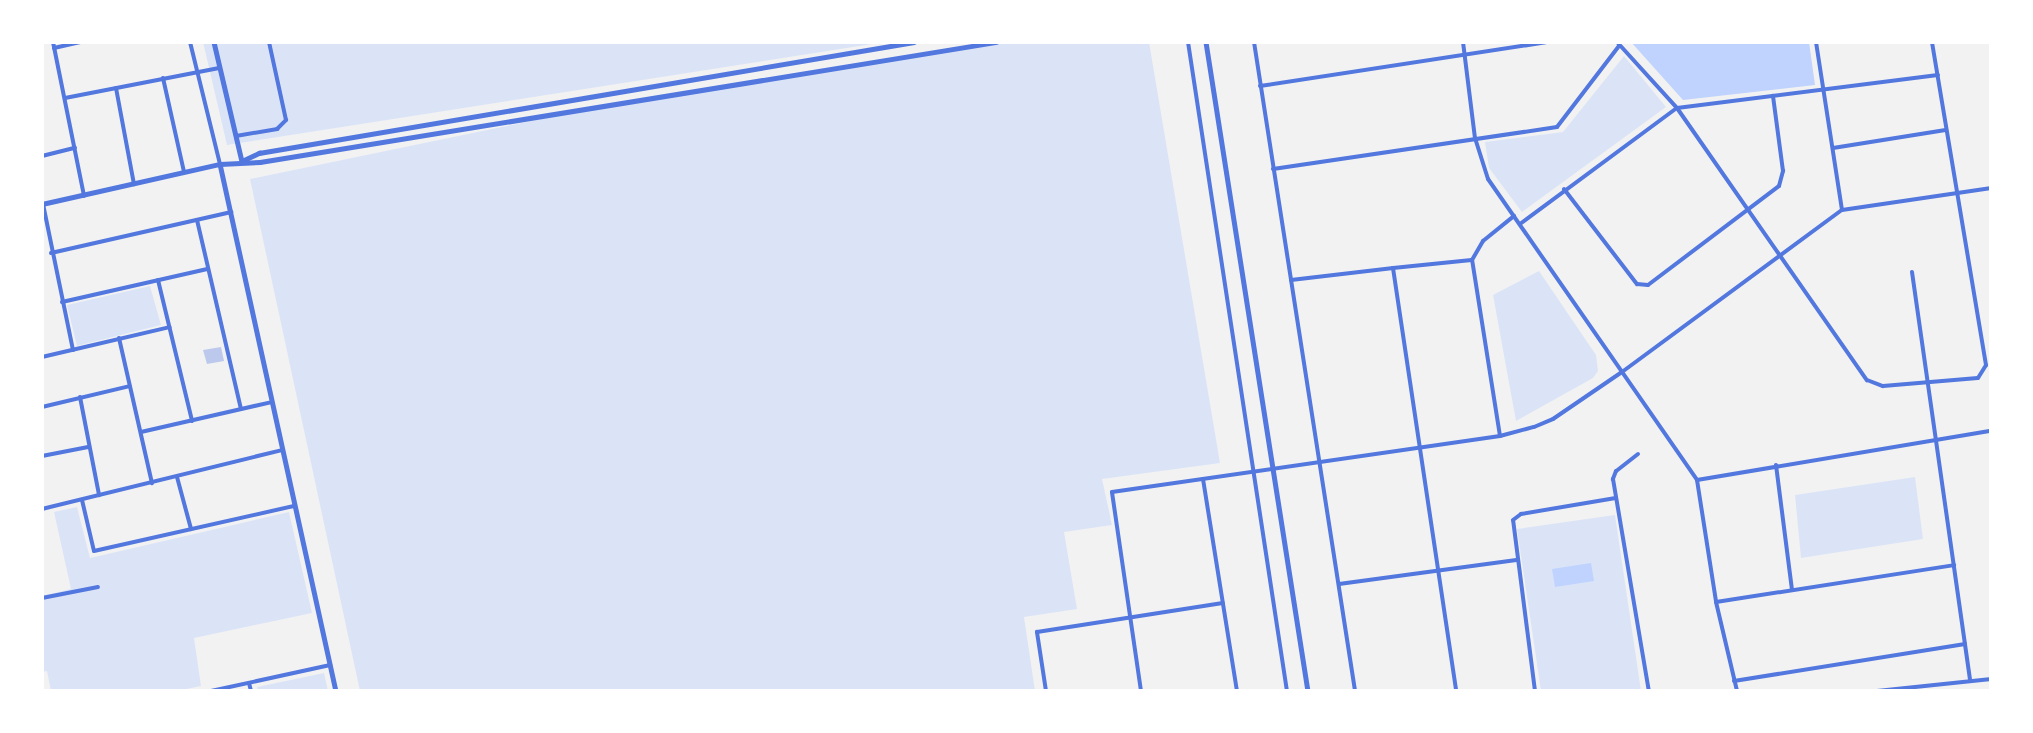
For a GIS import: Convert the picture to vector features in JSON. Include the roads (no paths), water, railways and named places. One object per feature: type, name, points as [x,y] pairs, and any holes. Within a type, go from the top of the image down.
[{"type":"street","points":[[53,42],[84,196]]},
{"type":"street","points":[[54,48],[80,42]]},
{"type":"street","points":[[190,42],[220,164],[336,691]]},
{"type":"street","points":[[214,42],[242,161]]},
{"type":"street","points":[[236,136],[284,124],[269,42]]},
{"type":"street","points":[[242,161],[270,151],[914,42]]},
{"type":"street","points":[[73,350],[42,204],[220,164],[272,160],[996,42]]},
{"type":"street","points":[[1188,42],[1287,691]]},
{"type":"street","points":[[1206,42],[1308,691]]},
{"type":"street","points":[[1254,42],[1355,691]]},
{"type":"street","points":[[1463,42],[1475,138],[1488,179],[1697,480],[1716,602],[1737,691]]},
{"type":"street","points":[[1260,86],[1546,42]]},
{"type":"street","points":[[1816,42],[1842,210]]},
{"type":"street","points":[[1274,169],[1557,127],[1618,44],[1677,108],[1867,380],[1883,386],[1978,378],[1986,365],[1932,42]]},
{"type":"street","points":[[65,98],[219,68]]},
{"type":"street","points":[[1520,224],[1564,189],[1677,108],[1938,75]]},
{"type":"street","points":[[163,78],[184,172]]},
{"type":"street","points":[[116,88],[134,185]]},
{"type":"street","points":[[1564,189],[1642,286],[1779,186],[1783,176],[1773,96]]},
{"type":"street","points":[[1833,148],[1946,130]]},
{"type":"street","points":[[42,156],[75,148]]},
{"type":"street","points":[[1140,691],[1112,492],[1500,436],[1553,418],[1622,372],[1842,210],[1991,188]]},
{"type":"street","points":[[51,253],[231,213]]},
{"type":"street","points":[[1500,436],[1472,260],[1482,241],[1514,216]]},
{"type":"street","points":[[197,220],[241,410]]},
{"type":"street","points":[[1291,280],[1472,260]]},
{"type":"street","points":[[1393,268],[1456,691]]},
{"type":"street","points":[[62,302],[207,269]]},
{"type":"street","points":[[1912,272],[1970,679]]},
{"type":"street","points":[[158,280],[192,421]]},
{"type":"street","points":[[42,357],[170,327]]},
{"type":"street","points":[[119,338],[152,483]]},
{"type":"street","points":[[42,407],[130,386]]},
{"type":"street","points":[[80,397],[99,495]]},
{"type":"street","points":[[141,432],[272,402]]},
{"type":"street","points":[[1697,480],[1776,465],[1991,431]]},
{"type":"street","points":[[42,456],[88,447]]},
{"type":"street","points":[[42,508],[282,450]]},
{"type":"street","points":[[1638,454],[1615,475],[1616,498],[1649,691]]},
{"type":"street","points":[[1776,465],[1792,590]]},
{"type":"street","points":[[177,477],[191,529]]},
{"type":"street","points":[[1203,479],[1237,691]]},
{"type":"street","points":[[1535,691],[1516,560],[1513,520],[1521,514],[1616,498]]},
{"type":"street","points":[[82,500],[94,550],[294,506]]},
{"type":"street","points":[[1338,584],[1516,560]]},
{"type":"street","points":[[1716,602],[1954,565]]},
{"type":"street","points":[[42,598],[98,587]]},
{"type":"street","points":[[1046,691],[1037,632],[1223,603]]},
{"type":"street","points":[[1734,681],[1965,644]]},
{"type":"street","points":[[212,691],[330,665]]},
{"type":"street","points":[[1877,691],[1970,679],[1991,679]]},
{"type":"street","points":[[249,683],[251,691]]},
{"type":"water","points":[[1631,42],[1809,42],[1815,85],[1683,100]]},
{"type":"water","points":[[1591,563],[1594,581],[1555,587],[1552,569]]}]
